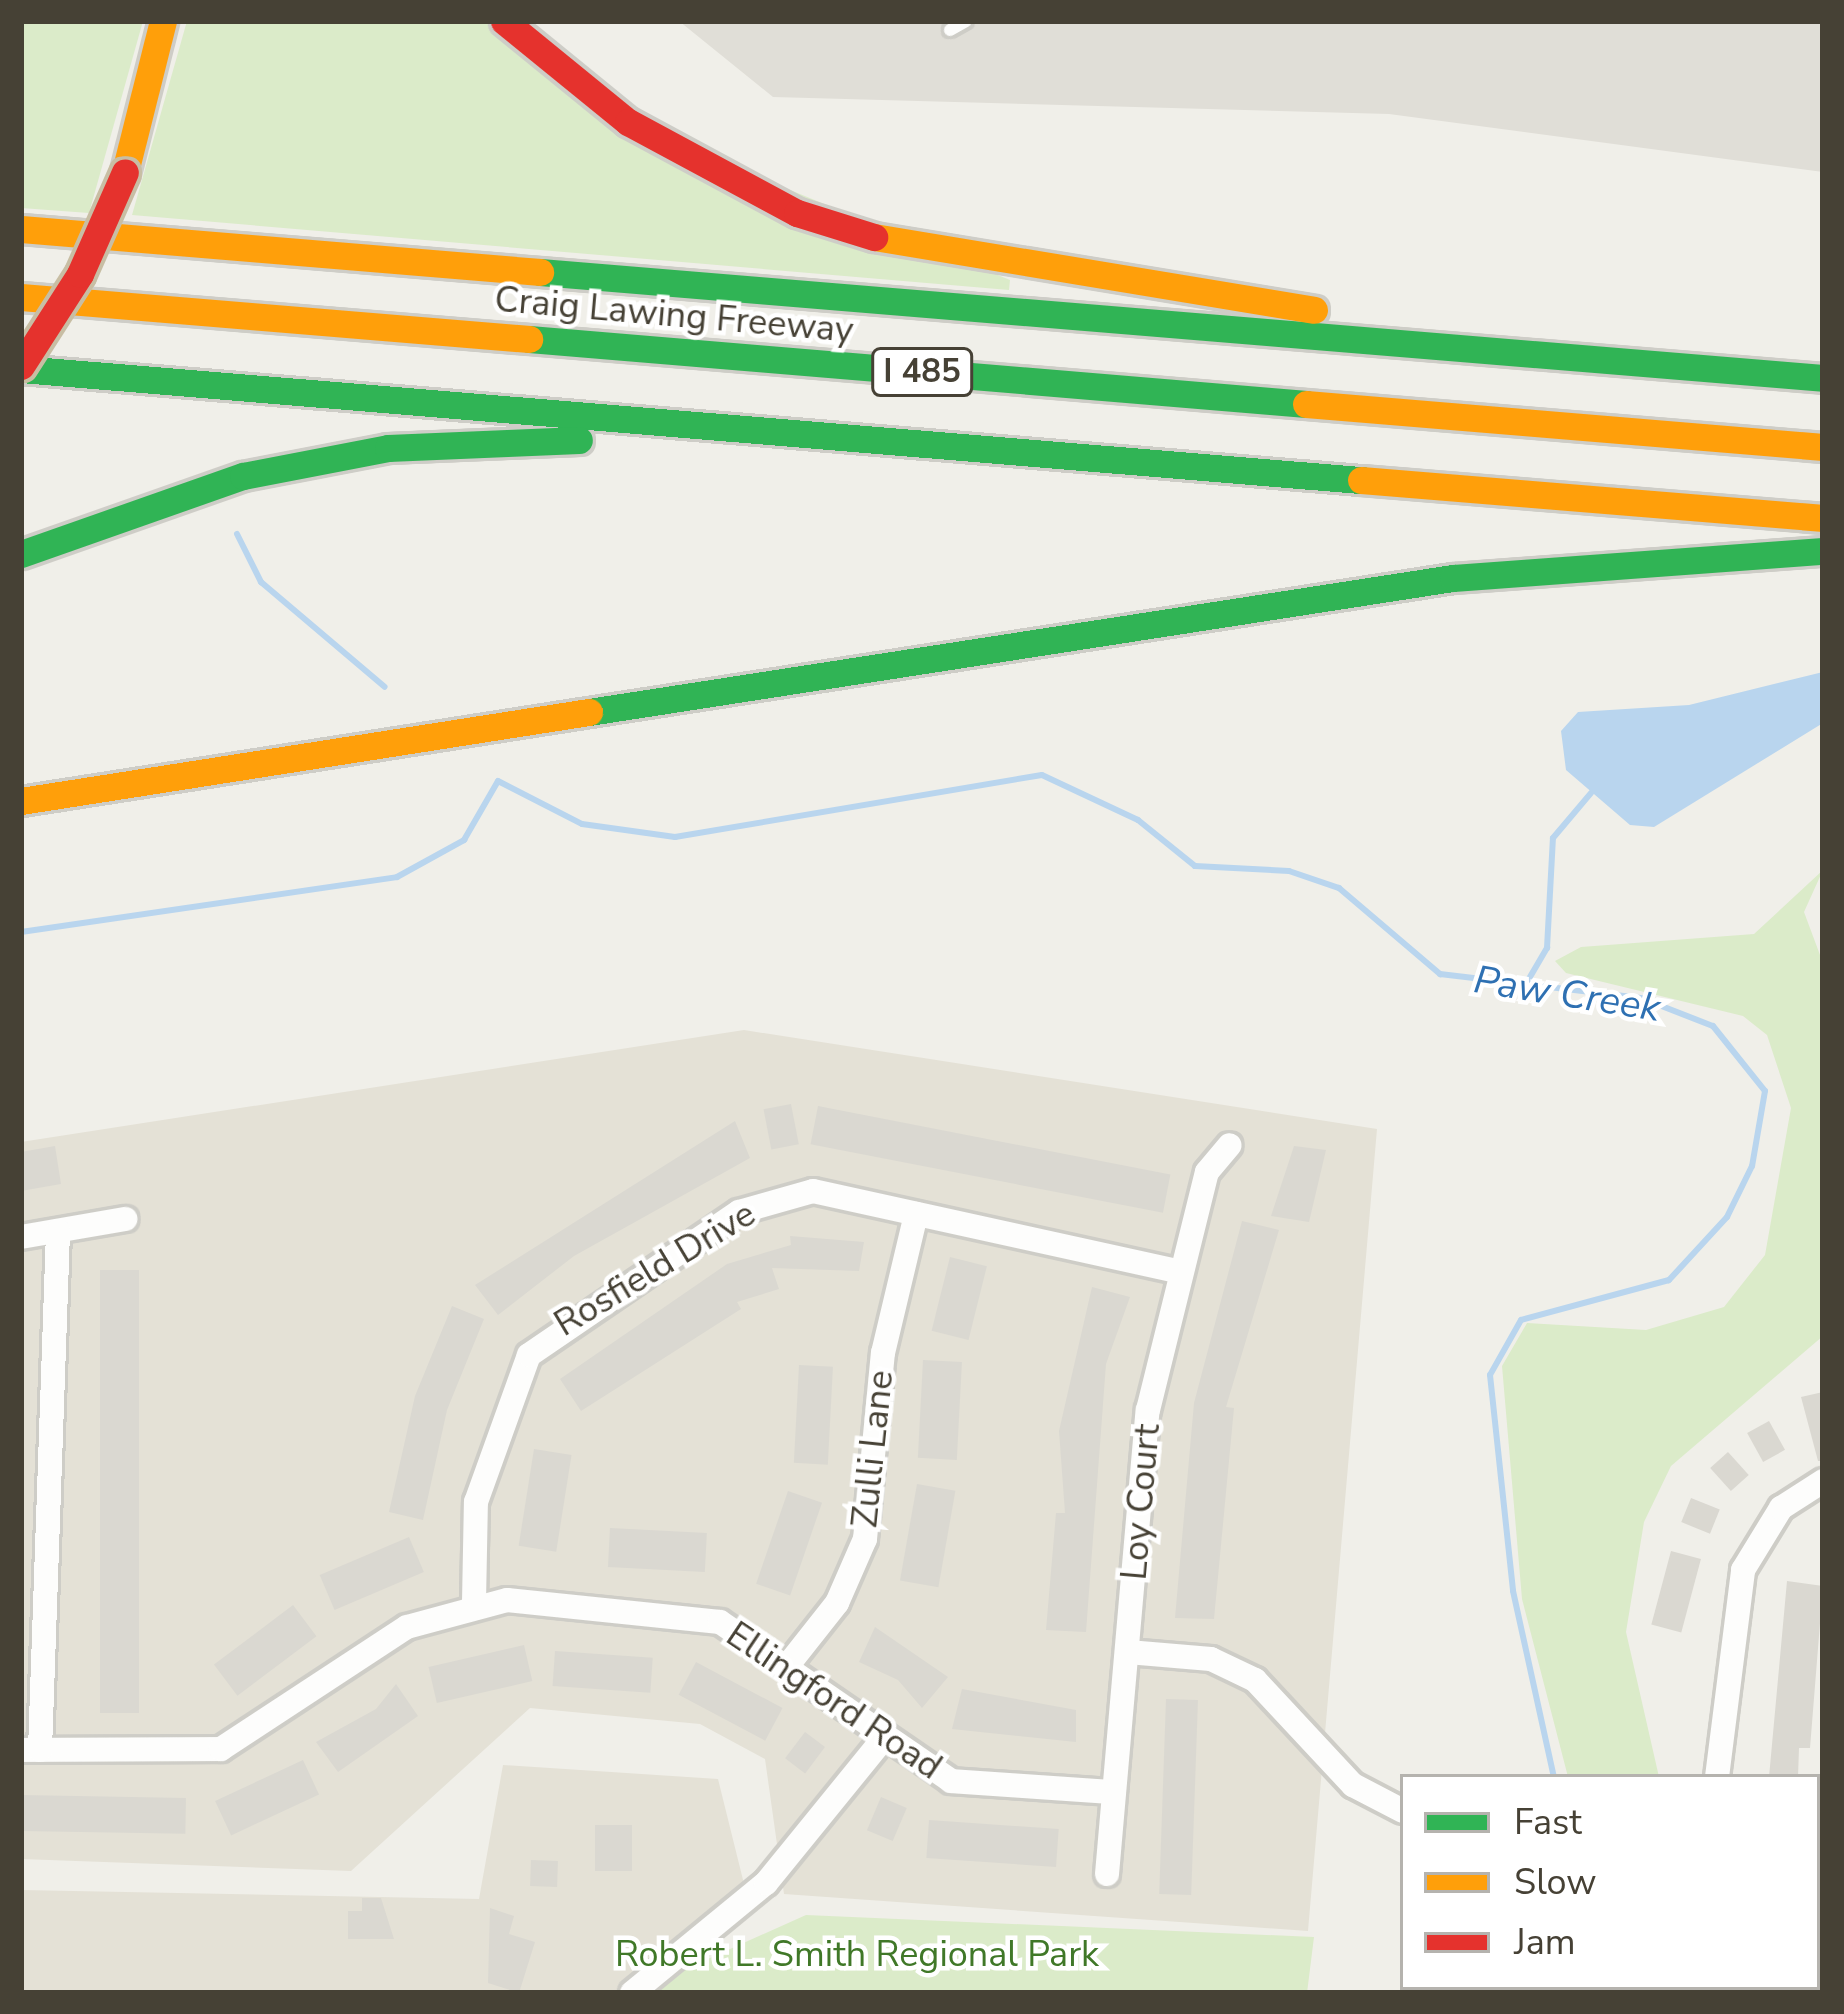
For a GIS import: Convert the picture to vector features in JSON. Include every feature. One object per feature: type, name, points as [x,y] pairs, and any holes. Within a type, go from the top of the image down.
[{"type":"highway","points":[[21,368],[80,274],[125,172],[163,21]]},
{"type":"highway","points":[[504,21],[680,154],[860,234],[1617,362]]},
{"type":"highway","points":[[21,229],[1823,379]]},
{"type":"highway","name":"Craig Lawing Freeway","points":[[21,297],[1823,447]]},
{"type":"highway","name":"I 485","points":[[21,368],[1823,518]]},
{"type":"highway","points":[[21,554],[243,476],[388,448],[566,439],[1062,457]]},
{"type":"highway","points":[[21,801],[1453,578],[1696,552],[1823,551]]},
{"type":"street","name":"Loy Court","points":[[1107,1874],[1148,1410],[1207,1172],[1230,1145]]},
{"type":"street","name":"Rosfield Drive","points":[[474,1602],[481,1483],[543,1337],[769,1200],[813,1191],[1181,1272]]},
{"type":"street","name":"Zulli Lane","points":[[788,1665],[837,1604],[865,1539],[883,1353],[916,1214]]},
{"type":"street","points":[[21,1237],[125,1219]]},
{"type":"street","points":[[31,1750],[58,1231]]},
{"type":"street","points":[[1718,1774],[1743,1570],[1781,1508],[1823,1481]]},
{"type":"street","name":"Ellingford Road","points":[[31,1750],[221,1749],[407,1627],[474,1602],[696,1618],[741,1630],[883,1739],[951,1781],[1114,1792]]},
{"type":"street","points":[[1128,1652],[1210,1660],[1255,1680],[1353,1785],[1400,1809]]},
{"type":"street","points":[[632,1993],[766,1883],[883,1739]]},
{"type":"lane","points":[[950,31],[966,21]]},
{"type":"shaded area","points":[[679,21],[1823,21],[1823,172],[1389,114],[773,97]]},
{"type":"shaded area","points":[[744,1030],[1377,1129],[1308,1931],[784,1894],[765,1759],[700,1724],[530,1708],[351,1871],[21,1859],[21,1142]]},
{"type":"shaded area","points":[[503,1765],[718,1779],[747,1896],[650,1993],[21,1993],[21,1890],[479,1899]]},
{"type":"green space","points":[[21,21],[143,21],[89,213],[21,208]]},
{"type":"green space","points":[[187,21],[489,21],[585,106],[1010,280],[1009,290],[132,215]]},
{"type":"green space","points":[[1823,870],[1804,912],[1823,963],[1823,1336],[1671,1466],[1644,1522],[1626,1632],[1658,1774],[1567,1774],[1522,1599],[1502,1366],[1527,1323],[1646,1330],[1724,1307],[1765,1255],[1791,1108],[1767,1035],[1743,1016],[1566,973],[1555,961],[1581,947],[1754,934]]},
{"type":"green space","name":"Robert L. Smith Regional Park","points":[[806,1915],[1314,1937],[1307,1993],[632,1993]]},
{"type":"water","points":[[1823,672],[1823,723],[1654,827],[1630,825],[1566,770],[1561,731],[1578,712],[1689,705]]},
{"type":"building","points":[[791,1104],[799,1144],[771,1150],[764,1109]]},
{"type":"building","points":[[818,1106],[1170,1175],[1163,1213],[811,1144]]},
{"type":"building","points":[[735,1121],[750,1158],[574,1256],[498,1315],[475,1285]]},
{"type":"building","points":[[55,1146],[61,1184],[21,1191],[21,1152]]},
{"type":"building","points":[[1294,1146],[1326,1150],[1309,1222],[1271,1216]]},
{"type":"building","points":[[1242,1221],[1279,1230],[1226,1407],[1234,1408],[1214,1619],[1175,1618],[1194,1403]]},
{"type":"building","points":[[790,1236],[864,1242],[859,1271],[772,1268],[779,1289],[737,1302],[741,1309],[581,1411],[560,1379],[727,1264],[791,1245]]},
{"type":"building","points":[[950,1257],[987,1266],[968,1340],[932,1331]]},
{"type":"building","points":[[100,1270],[139,1270],[139,1713],[100,1713]]},
{"type":"building","points":[[1092,1287],[1130,1297],[1106,1364],[1086,1632],[1046,1630],[1056,1513],[1065,1513],[1059,1431]]},
{"type":"building","points":[[452,1306],[484,1319],[447,1410],[423,1520],[389,1512],[415,1396]]},
{"type":"building","points":[[923,1360],[962,1362],[957,1460],[918,1458]]},
{"type":"building","points":[[799,1365],[833,1367],[828,1465],[794,1463]]},
{"type":"building","points":[[1823,1392],[1823,1461],[1818,1461],[1801,1397]]},
{"type":"building","points":[[1769,1421],[1785,1450],[1763,1462],[1747,1433]]},
{"type":"building","points":[[534,1449],[572,1455],[556,1552],[519,1546]]},
{"type":"building","points":[[1728,1452],[1749,1475],[1731,1491],[1710,1468]]},
{"type":"building","points":[[917,1484],[955,1491],[938,1587],[900,1581]]},
{"type":"building","points":[[788,1491],[822,1503],[790,1595],[756,1584]]},
{"type":"building","points":[[1691,1498],[1720,1510],[1710,1534],[1681,1522]]},
{"type":"building","points":[[610,1528],[707,1533],[705,1572],[608,1567]]},
{"type":"building","points":[[409,1537],[424,1572],[335,1610],[320,1575]]},
{"type":"building","points":[[1671,1551],[1701,1559],[1681,1632],[1651,1624]]},
{"type":"building","points":[[1787,1581],[1823,1586],[1810,1748],[1799,1748],[1798,1774],[1769,1774]]},
{"type":"building","points":[[293,1605],[316,1636],[237,1696],[214,1665]]},
{"type":"building","points":[[875,1627],[948,1677],[922,1708],[898,1680],[859,1662]]},
{"type":"building","points":[[524,1645],[532,1681],[437,1703],[429,1667]]},
{"type":"building","points":[[555,1651],[653,1658],[650,1693],[553,1686]]},
{"type":"building","points":[[696,1662],[783,1708],[765,1741],[679,1695]]},
{"type":"building","points":[[396,1684],[418,1716],[338,1772],[316,1742],[376,1709]]},
{"type":"building","points":[[962,1689],[1076,1710],[1076,1742],[952,1729]]},
{"type":"building","points":[[1166,1699],[1198,1700],[1191,1895],[1159,1894]]},
{"type":"building","points":[[805,1732],[825,1747],[805,1773],[785,1758]]},
{"type":"building","points":[[303,1760],[319,1794],[231,1835],[215,1801]]},
{"type":"building","points":[[21,1795],[186,1798],[185,1834],[21,1831]]},
{"type":"building","points":[[881,1797],[907,1808],[893,1841],[867,1830]]},
{"type":"building","points":[[929,1820],[1059,1829],[1056,1867],[926,1858]]},
{"type":"building","points":[[595,1825],[632,1825],[632,1871],[595,1871]]},
{"type":"building","points":[[531,1860],[558,1861],[557,1887],[530,1886]]},
{"type":"building","points":[[362,1898],[381,1898],[394,1939],[348,1939],[348,1911],[362,1911]]},
{"type":"building","points":[[490,1908],[514,1916],[509,1934],[535,1942],[519,1993],[488,1983]]},
{"type":"waterway","name":"Paw Creek","points":[[237,534],[261,582],[385,687]]},
{"type":"waterway","name":"Paw Creek","points":[[21,932],[397,877],[464,840],[498,781],[582,824],[675,837],[1042,775],[1138,820],[1195,866],[1289,871],[1339,888],[1440,974],[1641,998],[1713,1026],[1765,1091],[1752,1166],[1727,1217],[1669,1280],[1521,1320],[1490,1375],[1513,1591],[1553,1774]]},
{"type":"waterway","points":[[1523,989],[1547,948],[1553,838],[1591,793]]},
{"type":"waterway","name":"Paw Creek","points":[[1492,1993],[1500,1990]]},
{"type":"waterway","name":"Paw Creek","points":[[1323,1993],[1366,1993]]},
{"type":"traffic: fast","points":[[540,272],[1823,378]]},
{"type":"traffic: fast","points":[[529,339],[1306,404]]},
{"type":"traffic: fast","points":[[21,369],[1361,480]]},
{"type":"traffic: fast","points":[[21,554],[243,476],[388,448],[579,440]]},
{"type":"traffic: fast","points":[[589,712],[1453,578],[1823,551]]},
{"type":"traffic: slow","points":[[125,172],[163,21]]},
{"type":"traffic: slow","points":[[21,229],[540,272]]},
{"type":"traffic: slow","points":[[874,237],[1314,310]]},
{"type":"traffic: slow","points":[[21,297],[529,339]]},
{"type":"traffic: slow","points":[[1306,404],[1823,447]]},
{"type":"traffic: slow","points":[[1361,480],[1823,518]]},
{"type":"traffic: slow","points":[[21,801],[589,712]]},
{"type":"traffic: jam","points":[[504,21],[628,122],[797,213],[874,237]]},
{"type":"traffic: jam","points":[[21,366],[80,274],[125,172]]}]
